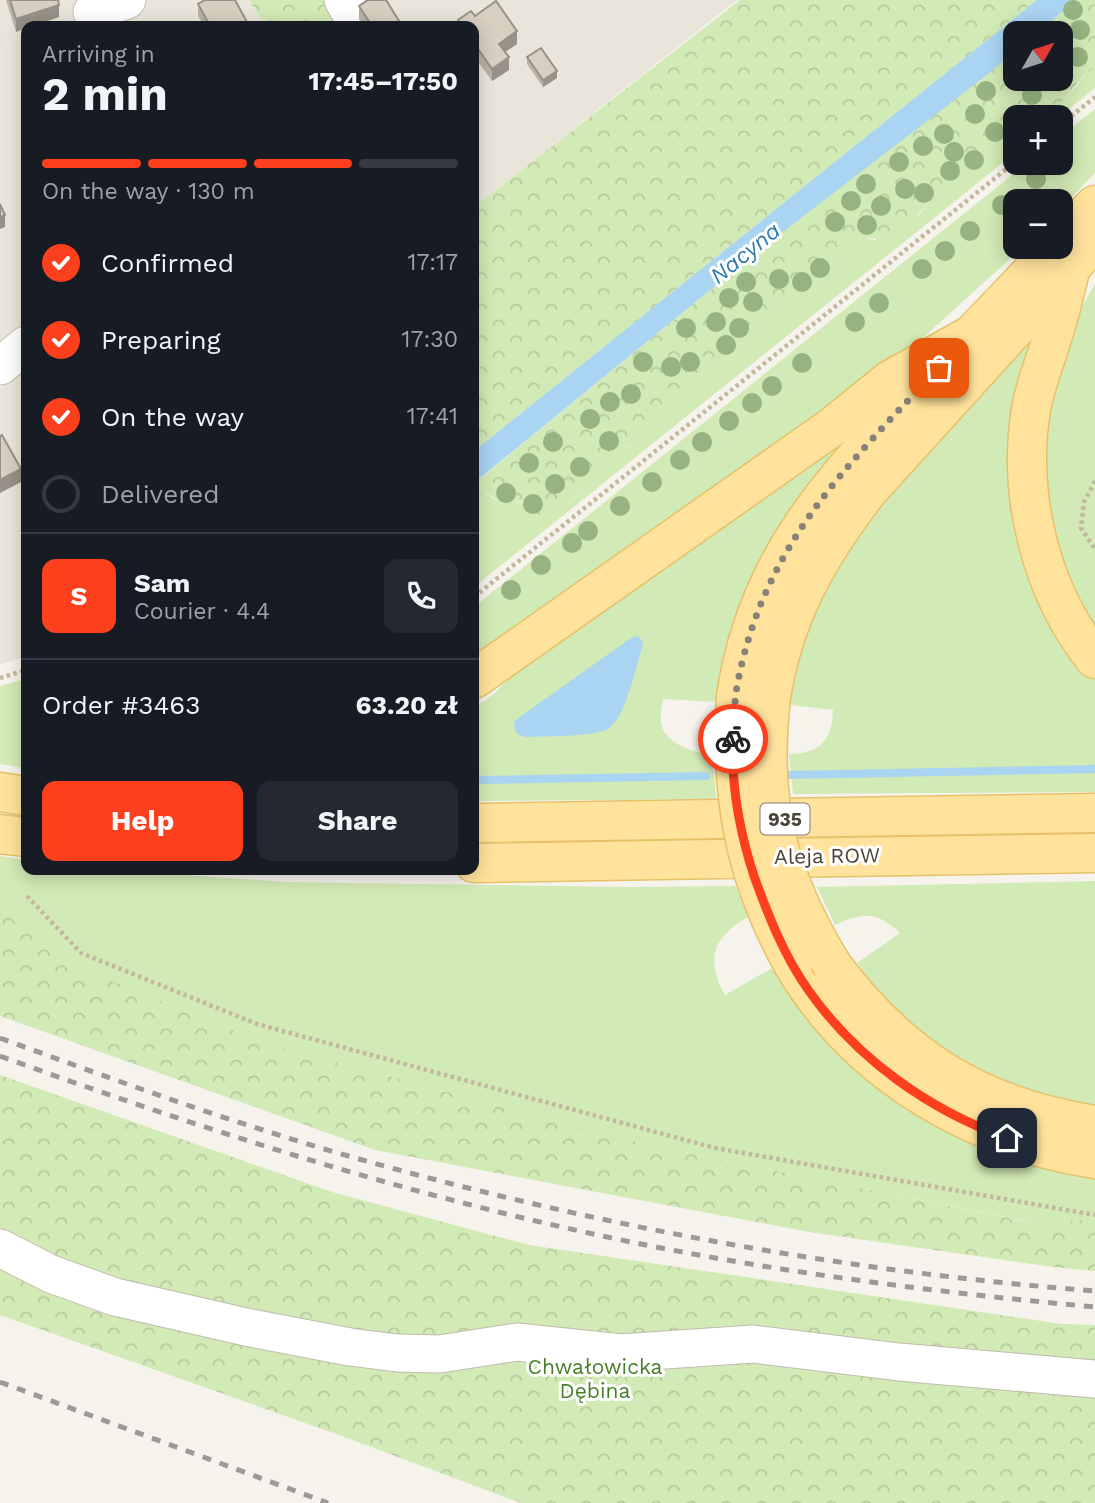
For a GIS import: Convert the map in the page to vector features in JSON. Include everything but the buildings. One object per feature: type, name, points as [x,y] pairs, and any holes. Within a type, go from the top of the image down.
[{"type":"main road","points":[[1073,245],[1095,205]]},
{"type":"main road","points":[[1059,259],[971,335],[844,469],[809,514],[780,561],[754,621],[753,697],[766,753],[773,823],[785,872],[797,902],[832,965],[858,1000],[907,1048],[970,1087],[1041,1115],[1095,1125]]},
{"type":"main road","points":[[1063,259],[836,532],[810,576],[796,605],[782,646],[753,697],[733,744],[743,835],[770,918],[809,990],[861,1050],[917,1093],[990,1132],[1054,1153],[1095,1159]]},
{"type":"main road","points":[[1069,259],[1031,410],[1028,479],[1032,514],[1043,560],[1062,607],[1095,659]]},
{"type":"main road","points":[[479,675],[832,427],[890,380],[971,335]]},
{"type":"main road","points":[[0,792],[21,795]]},
{"type":"main road","name":"Aleja ROW","points":[[479,823],[1095,813]]},
{"type":"main road","points":[[0,834],[21,837]]},
{"type":"main road","name":"Aleja ROW","points":[[479,863],[1095,853]]},
{"type":"street","points":[[92,13],[127,0]]},
{"type":"street","points":[[342,0],[355,21]]},
{"type":"street","points":[[0,366],[21,349]]},
{"type":"street","points":[[0,1248],[61,1278],[115,1297],[246,1327],[362,1349],[440,1354],[517,1342],[621,1353],[753,1344],[899,1362],[1095,1379]]},
{"type":"path","points":[[1073,115],[1095,97]]},
{"type":"path","points":[[479,593],[1003,172]]},
{"type":"path","points":[[1095,481],[1084,502],[1081,528],[1095,549]]},
{"type":"path","points":[[0,678],[21,672]]},
{"type":"path","points":[[27,896],[81,953],[257,1024],[715,1148],[1095,1215]]},
{"type":"shaded area","points":[[0,0],[76,0],[81,21],[21,21],[21,327],[0,342]]},
{"type":"shaded area","points":[[104,0],[249,0],[262,21],[110,21]]},
{"type":"shaded area","points":[[330,0],[737,0],[479,203],[479,21],[345,21]]},
{"type":"shaded area","points":[[21,373],[21,658],[0,664],[0,388]]},
{"type":"green space","points":[[249,0],[330,0],[345,21],[262,21]]},
{"type":"green space","points":[[740,0],[1037,0],[1011,21],[1003,21],[1003,27],[479,447],[479,203]]},
{"type":"green space","points":[[1077,0],[1095,0],[1095,66],[1073,89],[1073,21],[1051,21]]},
{"type":"green space","points":[[1003,60],[1003,91],[1071,91],[1057,105],[1003,105],[1003,141],[956,187],[931,199],[909,225],[884,239],[864,238],[841,245],[822,277],[791,295],[744,348],[696,375],[681,387],[658,410],[637,440],[621,452],[592,485],[555,513],[535,518],[522,502],[502,500],[492,496],[479,485],[479,480],[758,251]]},
{"type":"green space","points":[[1095,66],[1095,88],[1073,106],[1055,105],[1073,91]]},
{"type":"green space","points":[[1095,109],[1095,173],[1073,196],[1073,189],[1003,189],[1003,259],[1010,259],[917,343],[479,660],[479,603],[1012,175],[1073,175],[1073,126]]},
{"type":"green space","points":[[1003,141],[1003,163],[479,583],[479,487],[496,499],[523,504],[530,513],[569,503],[592,485],[621,452],[630,446],[658,410],[681,387],[696,375],[744,348],[791,294],[822,277],[841,245],[864,238],[875,240],[919,215],[931,199],[956,187]]},
{"type":"green space","points":[[1095,284],[1095,637],[1058,565],[1041,436],[1078,313]]},
{"type":"green space","points":[[1036,329],[1024,380],[1081,664],[1095,681],[1095,792],[793,794],[789,754],[809,751],[823,743],[830,729],[833,710],[791,705],[791,699],[784,698],[786,684],[838,554]]},
{"type":"green space","points":[[872,410],[722,695],[716,695],[715,702],[663,699],[661,721],[667,736],[681,746],[713,756],[711,767],[714,772],[716,799],[479,801],[479,704],[495,693],[511,675]]},
{"type":"green space","points":[[21,680],[21,767],[0,764],[0,686]]},
{"type":"green space","points":[[1095,830],[1095,838],[803,843],[800,834]]},
{"type":"green space","points":[[723,836],[724,843],[479,848],[479,838]]},
{"type":"green space","points":[[0,856],[21,859],[21,875],[184,875],[286,882],[736,886],[748,917],[727,933],[716,950],[715,970],[725,995],[772,968],[775,973],[780,970],[1095,1172],[1095,1218],[1039,1224],[644,1144],[264,1043],[80,968],[0,898]]},
{"type":"green space","points":[[1095,881],[1095,1113],[1071,1109],[945,1058],[855,974],[862,969],[857,963],[900,933],[884,921],[869,916],[853,918],[835,925],[817,887]]},
{"type":"green space","points":[[0,898],[80,968],[264,1043],[644,1144],[1038,1224],[1095,1218],[1095,1271],[809,1232],[375,1150],[0,1016]]},
{"type":"green space","name":"Chwałowicka Dębina","points":[[0,1075],[332,1192],[529,1245],[1062,1324],[1095,1325],[1095,1503],[521,1503],[339,1435],[0,1315]]},
{"type":"water","points":[[1037,0],[1077,0],[1051,21],[1011,21]]},
{"type":"water","name":"Nacyna","points":[[1003,27],[1003,61],[992,71],[758,251],[479,479],[479,447]]},
{"type":"water","points":[[636,636],[643,644],[634,677],[620,714],[608,729],[581,735],[527,737],[515,731],[514,723],[517,719]]},
{"type":"waterway","points":[[789,775],[1095,769]]},
{"type":"waterway","points":[[479,780],[706,776]]},
{"type":"railway","points":[[0,1038],[253,1127],[338,1153],[524,1202],[619,1223],[808,1257],[903,1271],[1095,1291]]},
{"type":"railway","points":[[0,1056],[317,1162],[478,1207],[559,1226],[697,1255],[810,1273],[924,1289],[1095,1307]]},
{"type":"railway","points":[[0,1382],[328,1503]]},
{"type":"way so far","points":[[733,739],[738,681],[743,662],[754,621],[780,561],[809,514],[844,469],[939,368]]},
{"type":"route","points":[[733,739],[738,809],[750,862],[780,940],[809,990],[861,1050],[887,1072],[952,1114],[1007,1138]]}]
